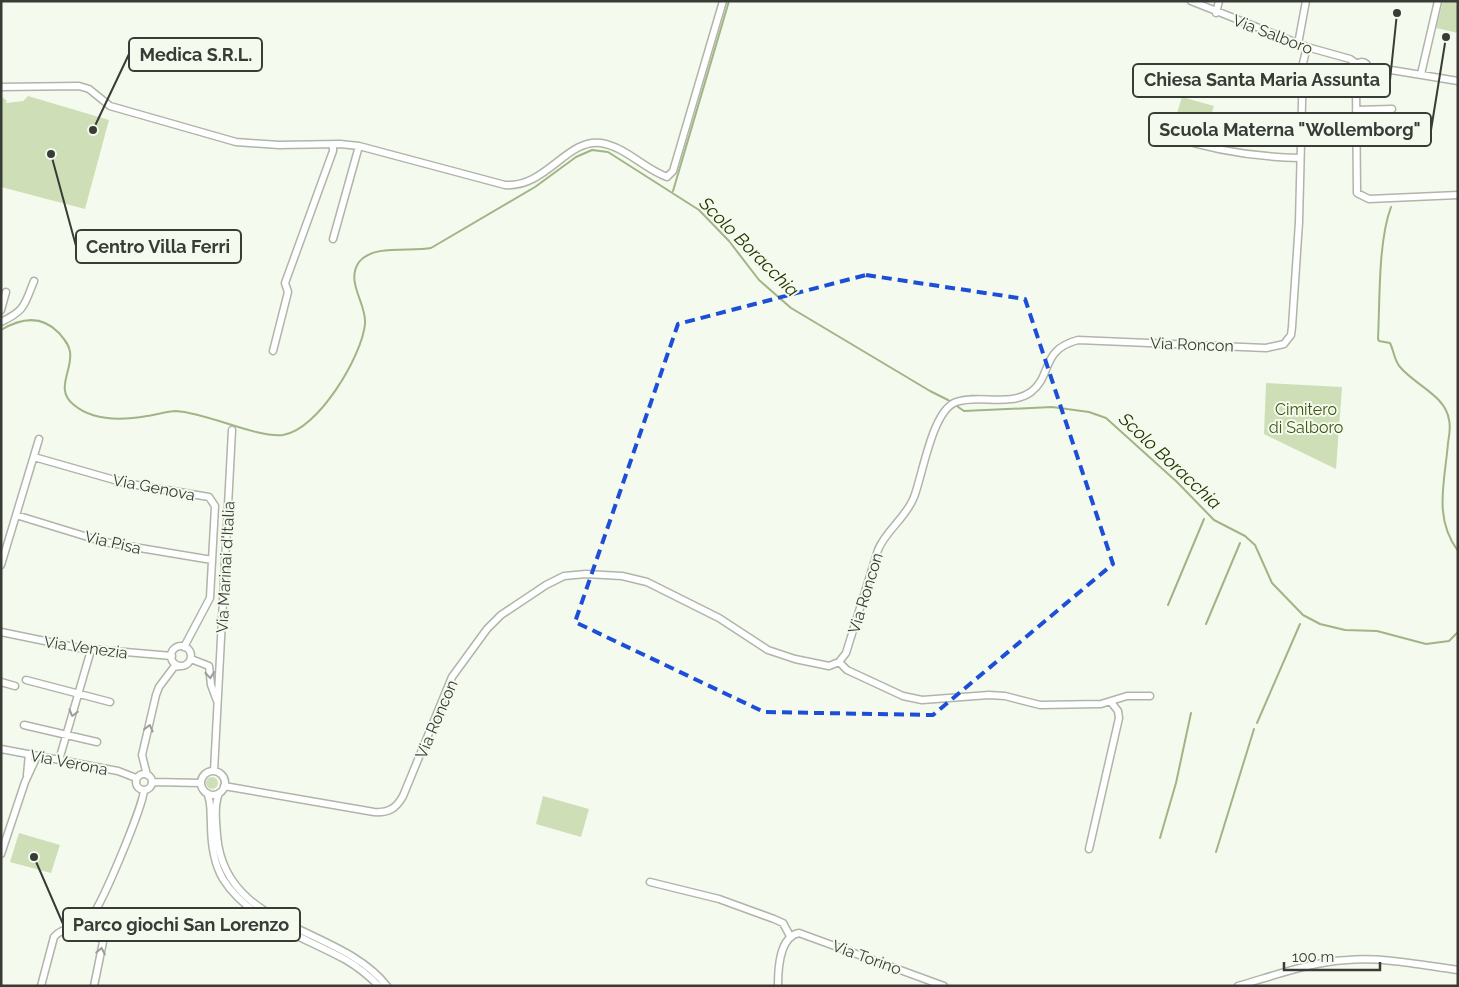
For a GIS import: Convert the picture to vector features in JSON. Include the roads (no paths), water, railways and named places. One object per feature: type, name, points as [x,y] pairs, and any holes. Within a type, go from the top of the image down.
[{"type":"street","points":[[1,87],[79,86],[89,89],[110,106],[236,142],[279,145],[359,146],[505,185],[517,186],[537,178],[575,150],[600,143],[622,151],[667,177],[673,172],[723,1]]},
{"type":"street","name":"Via Salboro","points":[[1190,1],[1298,44],[1350,59],[1357,64],[1364,62],[1368,68],[1421,74],[1458,81]]},
{"type":"street","points":[[1216,12],[1219,1]]},
{"type":"street","points":[[1298,44],[1306,1]]},
{"type":"street","points":[[1421,74],[1438,1]]},
{"type":"street","name":"Via Roncon","points":[[224,786],[374,812],[384,813],[396,807],[403,796],[452,677],[487,629],[501,615],[546,585],[564,576],[602,575],[639,580],[719,618],[768,650],[830,666],[839,662],[846,653],[878,550],[884,538],[904,516],[914,499],[937,422],[953,403],[1023,396],[1038,384],[1054,353],[1067,344],[1078,340],[1266,348],[1284,344],[1291,335],[1303,63],[1307,47]]},
{"type":"street","points":[[1357,64],[1356,70],[1360,74],[1366,74],[1368,68]]},
{"type":"street","points":[[1360,74],[1356,85],[1357,193],[1369,199],[1458,195]]},
{"type":"street","points":[[1356,110],[1392,109]]},
{"type":"street","points":[[1174,137],[1218,150],[1275,158],[1300,158]]},
{"type":"street","points":[[273,351],[288,292],[285,283],[333,151],[333,145]]},
{"type":"street","points":[[333,239],[359,146]]},
{"type":"street","points":[[1,322],[19,314],[34,281]]},
{"type":"street","points":[[1,310],[6,292]]},
{"type":"street","name":"Via Marinai d'Italia","points":[[214,771],[232,430]]},
{"type":"street","points":[[1,565],[39,440]]},
{"type":"street","name":"Via Genova","points":[[34,457],[125,483],[209,498],[215,506],[210,598],[184,647]]},
{"type":"street","name":"Via Pisa","points":[[16,516],[104,542],[212,560]]},
{"type":"street","name":"Via Venezia","points":[[1,632],[91,650],[172,656]]},
{"type":"street","points":[[180,666],[175,664],[172,656],[176,648],[184,647],[189,650],[191,658],[186,665],[180,666],[174,667],[157,690],[142,755],[147,775],[153,782],[201,783]]},
{"type":"street","points":[[59,760],[91,650]]},
{"type":"street","name":"Via Marinai d'Italia","points":[[191,658],[209,666],[211,685],[218,703]]},
{"type":"street","points":[[839,662],[847,670],[878,685],[903,696],[922,700],[989,695],[1005,696],[1040,706],[1101,704],[1127,696],[1150,696]]},
{"type":"street","points":[[26,680],[110,702]]},
{"type":"street","points":[[1,682],[14,686]]},
{"type":"street","points":[[1089,849],[1119,718],[1118,711],[1112,702]]},
{"type":"street","points":[[24,725],[97,742]]},
{"type":"street","name":"Via Verona","points":[[1,749],[118,771],[136,778]]},
{"type":"street","points":[[27,775],[29,754]]},
{"type":"street","points":[[1,854],[27,775],[37,756]]},
{"type":"street","points":[[201,783],[205,774],[214,771],[223,778],[224,786],[219,793],[216,803],[221,859],[229,877],[243,894],[275,917],[351,956],[368,967],[387,986]]},
{"type":"street","points":[[147,775],[140,775],[136,778],[138,786],[144,790],[150,789],[153,782]]},
{"type":"street","points":[[201,783],[210,803],[211,837],[215,861],[224,880],[238,898],[272,922],[348,961],[379,986]]},
{"type":"street","points":[[41,986],[54,936],[59,931],[86,922],[95,912],[109,884],[140,808],[144,790]]},
{"type":"street","points":[[207,793],[219,793]]},
{"type":"street","points":[[650,882],[719,899],[783,923],[790,936],[781,957],[778,986]]},
{"type":"street","points":[[86,922],[103,942],[94,986]]},
{"type":"street","name":"Via Torino","points":[[790,936],[804,935],[944,986]]},
{"type":"street","points":[[1238,986],[1307,967],[1347,960],[1387,960],[1458,970]]},
{"type":"waterway","points":[[673,191],[729,1]]},
{"type":"waterway","name":"Scolo Boracchia","points":[[1,330],[16,323],[31,320],[46,323],[59,333],[70,352],[65,393],[74,405],[90,414],[99,417],[129,418],[176,411],[202,416],[259,433],[283,435],[296,430],[310,420],[324,406],[336,390],[356,354],[362,338],[365,316],[354,277],[359,262],[365,256],[383,251],[431,248],[535,187],[576,157],[592,150],[608,152],[699,210],[729,241],[759,280],[791,308],[964,411],[1052,407],[1089,412],[1106,418],[1177,482],[1214,520],[1245,536],[1255,545],[1272,583],[1303,615],[1320,624],[1345,630],[1377,631],[1426,644],[1449,641],[1458,632]]},
{"type":"waterway","points":[[1391,207],[1382,254],[1378,339],[1379,341],[1390,343],[1400,367],[1436,397],[1447,412],[1450,429],[1443,485],[1443,512],[1445,526],[1458,551]]},
{"type":"waterway","points":[[1168,605],[1204,519]]},
{"type":"waterway","points":[[1206,624],[1240,543]]},
{"type":"waterway","points":[[1257,723],[1300,624]]},
{"type":"waterway","points":[[1160,838],[1176,783],[1191,713]]},
{"type":"waterway","points":[[1216,852],[1254,729]]},
{"type":"place","name":"Chiesa Santa Maria Assunta","points":[[1397,13]]},
{"type":"place","name":"Scuola Materna \"Wollemborg\"","points":[[1446,37]]},
{"type":"place","name":"Medica S.R.L.","points":[[93,130]]},
{"type":"place","name":"Centro Villa Ferri","points":[[51,154]]},
{"type":"place","name":"Parco giochi San Lorenzo","points":[[34,857]]},
{"type":"park label","name":"Cimitero di Salboro","points":[[1306,418]]}]
